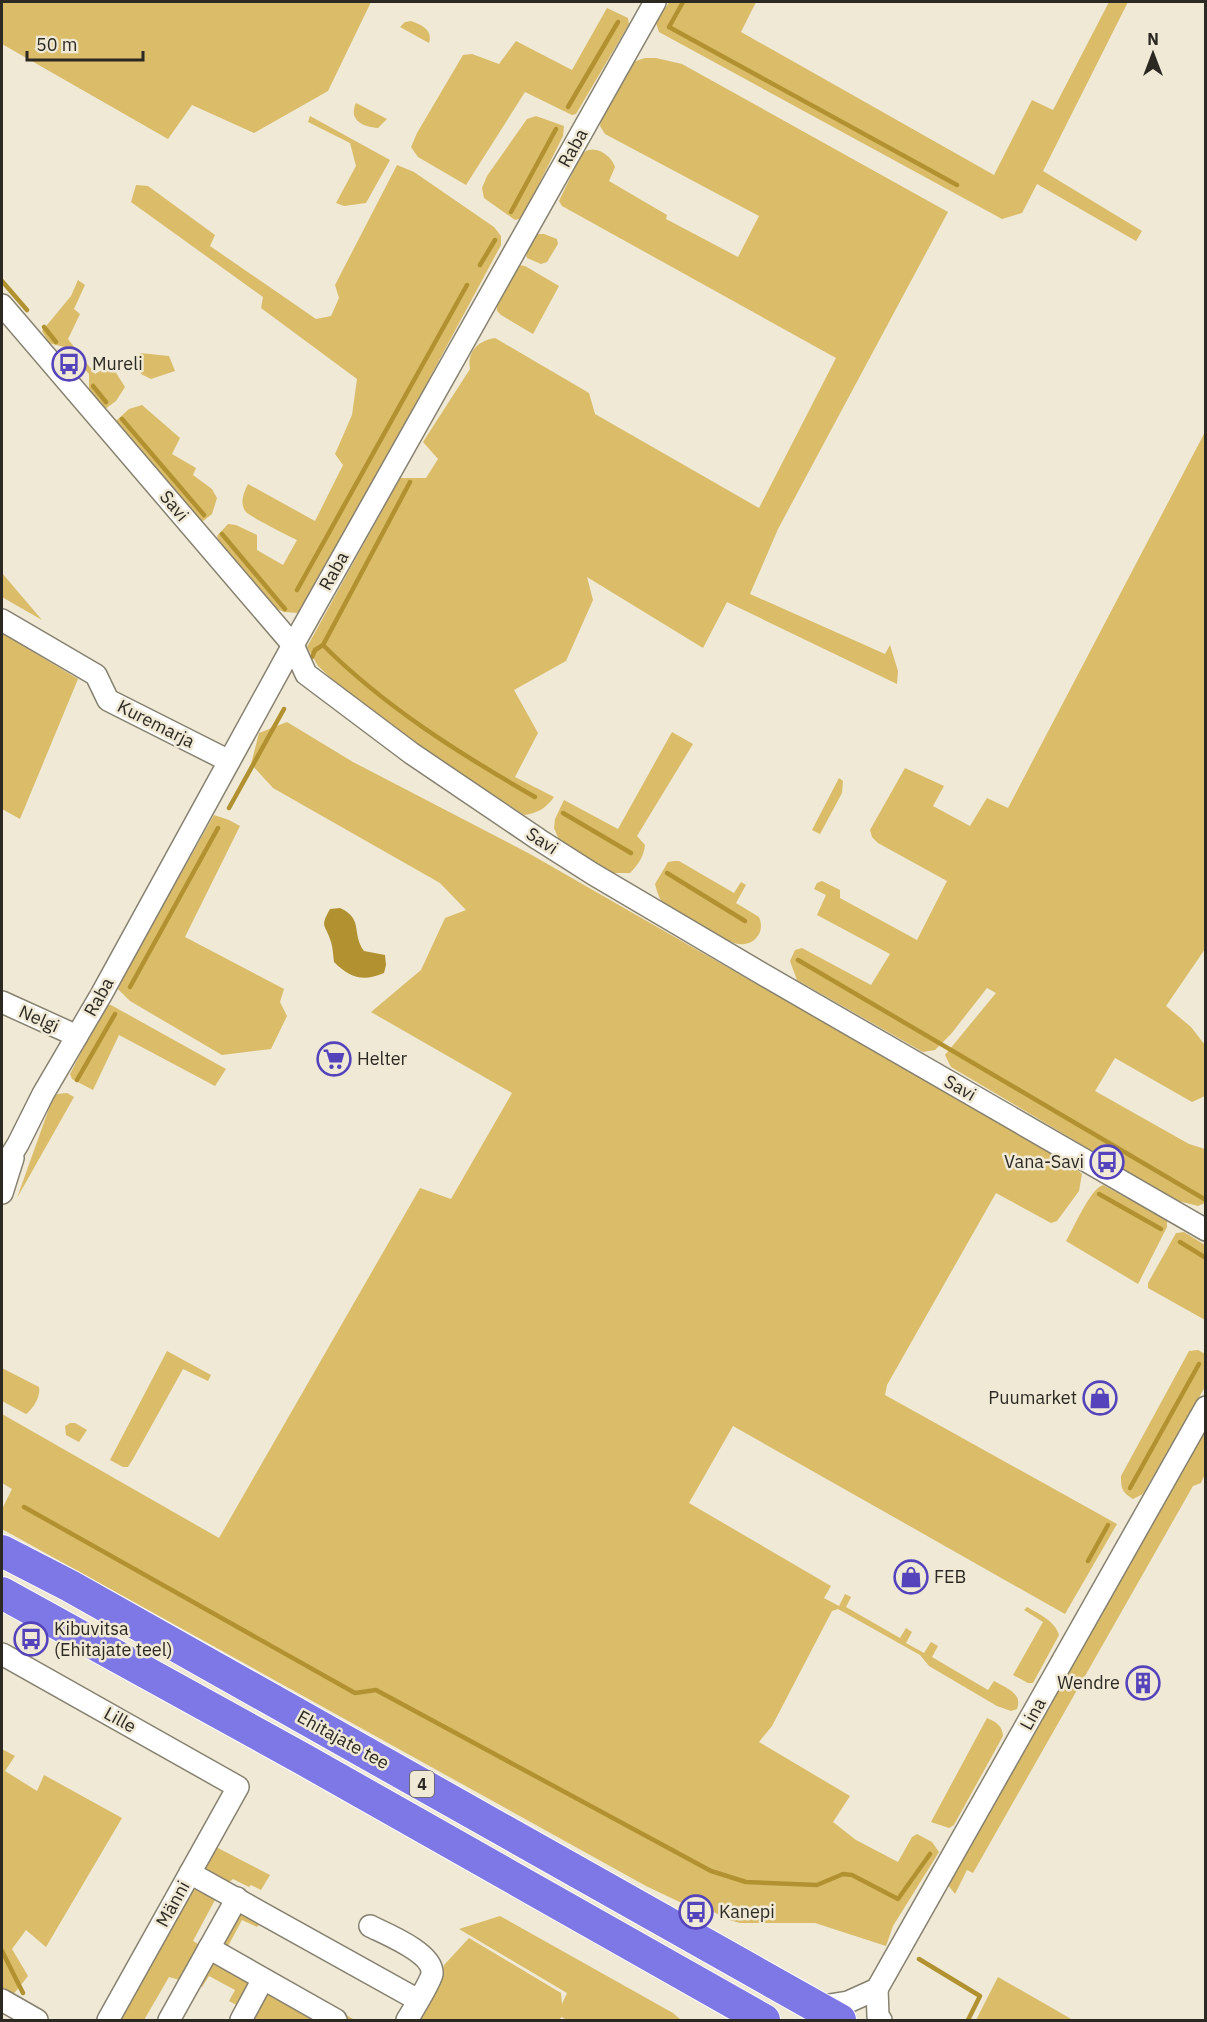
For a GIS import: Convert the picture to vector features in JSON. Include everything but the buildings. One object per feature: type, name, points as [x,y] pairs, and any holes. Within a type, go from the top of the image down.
[{"type":"highway","name":"Ehitajate tee","points":[[2,1551],[70,1586],[829,2014]]},
{"type":"highway","name":"Ehitajate tee","points":[[2,1593],[303,1759],[764,2020]]},
{"type":"street","name":"Raba","points":[[2,1170],[293,645],[655,2]]},
{"type":"street","name":"Savi","points":[[2,305],[293,645],[306,674],[411,753],[593,874],[1206,1230]]},
{"type":"street","name":"Kuremarja","points":[[2,620],[96,675],[108,700],[229,761]]},
{"type":"street","name":"Nelgi","points":[[2,1002],[77,1036]]},
{"type":"street","name":"Raba","points":[[2,1193],[18,1144]]},
{"type":"street","name":"Lina","points":[[877,1989],[1206,1407]]},
{"type":"street","points":[[2,1538],[70,1586]]},
{"type":"street","name":"Lille","points":[[2,1654],[238,1787]]},
{"type":"street","name":"Männi","points":[[108,2020],[238,1787]]},
{"type":"street","points":[[190,1873],[418,2000]]},
{"type":"street","points":[[169,2020],[237,1898]]},
{"type":"street","points":[[370,1926],[417,1951],[430,1964],[432,1975],[407,2020]]},
{"type":"street","points":[[209,1948],[336,2020]]},
{"type":"street","points":[[241,2020],[263,1979]]},
{"type":"street","points":[[829,2014],[848,2002],[877,1989],[878,2016],[881,2020]]},
{"type":"street","points":[[2,2000],[37,2020]]},
{"type":"shaded area","points":[[2,2],[371,2],[328,91],[254,133],[192,105],[168,139],[2,44]]},
{"type":"shaded area","points":[[669,2],[756,2],[741,32],[994,175],[1032,100],[1053,110],[1109,2],[1128,2],[1043,171],[1142,231],[1136,241],[1037,184],[1022,213],[1002,219],[659,32],[656,23]]},
{"type":"shaded area","points":[[607,8],[628,18],[629,24],[576,114],[572,115],[525,92],[466,185],[418,157],[411,147],[417,133],[463,55],[472,54],[499,64],[516,41],[572,70]]},
{"type":"shaded area","points":[[411,21],[428,31],[429,43],[400,27],[405,22]]},
{"type":"shaded area","points":[[645,58],[682,64],[948,212],[778,529],[750,594],[885,654],[890,645],[898,671],[897,684],[727,602],[703,648],[587,577],[593,600],[566,661],[514,690],[538,733],[515,777],[554,797],[541,810],[524,815],[429,753],[340,687],[318,666],[307,647],[400,478],[426,478],[438,459],[423,442],[470,369],[472,352],[479,344],[489,339],[495,338],[589,393],[595,414],[759,508],[836,358],[562,206],[559,201],[581,155],[590,150],[601,151],[610,158],[615,167],[609,181],[667,215],[666,219],[738,257],[759,216],[605,134],[600,126],[601,119],[633,62]]},
{"type":"shaded area","points":[[356,103],[387,119],[378,128],[362,124],[355,118]]},
{"type":"shaded area","points":[[310,116],[390,160],[366,203],[344,206],[336,203],[356,166],[350,143],[308,122]]},
{"type":"shaded area","points":[[536,116],[564,126],[563,136],[522,218],[515,220],[484,198],[482,188],[487,176],[527,119]]},
{"type":"shaded area","points":[[397,165],[414,172],[494,227],[501,236],[501,245],[311,599],[298,613],[284,612],[275,608],[219,544],[217,536],[228,524],[236,525],[257,535],[257,550],[283,565],[297,540],[246,512],[243,502],[245,491],[248,484],[315,521],[343,465],[335,454],[352,415],[357,379],[261,308],[263,297],[131,202],[136,185],[148,186],[215,235],[210,246],[316,319],[331,316],[339,298],[335,285]]},
{"type":"shaded area","points":[[536,234],[544,234],[557,239],[558,244],[547,262],[541,264],[527,258],[526,253]]},
{"type":"shaded area","points":[[519,265],[525,266],[559,286],[533,334],[497,311],[497,305]]},
{"type":"shaded area","points":[[78,280],[85,285],[74,309],[80,314],[68,339],[95,374],[111,365],[125,387],[116,401],[105,409],[89,389],[89,374],[64,347],[49,343],[42,331],[71,296]]},
{"type":"shaded area","points":[[140,353],[169,356],[175,371],[151,379],[141,374],[138,362]]},
{"type":"shaded area","points":[[142,405],[180,438],[172,454],[196,468],[193,475],[212,489],[217,498],[212,514],[203,521],[197,518],[117,427],[117,420],[129,409]]},
{"type":"shaded area","points":[[1205,432],[1205,949],[1166,1006],[1191,1027],[1205,1045],[1205,1096],[1192,1102],[1115,1058],[1095,1091],[1189,1144],[1205,1149],[1205,1203],[1198,1206],[1175,1200],[951,1067],[945,1055],[996,993],[987,988],[951,1034],[935,1050],[923,1052],[797,980],[790,961],[795,950],[802,948],[871,985],[890,954],[817,915],[826,895],[814,889],[817,883],[822,881],[840,890],[840,898],[917,940],[947,881],[878,843],[872,837],[870,830],[905,768],[944,786],[933,806],[970,826],[987,798],[1008,808]]},
{"type":"shaded area","points":[[2,573],[42,620],[2,597]]},
{"type":"shaded area","points":[[2,633],[78,679],[20,819],[2,809]]},
{"type":"shaded area","points":[[287,722],[353,762],[530,854],[1074,1166],[1082,1174],[1079,1191],[1057,1221],[1051,1223],[996,1193],[887,1385],[885,1395],[1117,1524],[1065,1614],[733,1426],[689,1503],[831,1586],[824,1598],[839,1606],[845,1594],[851,1597],[846,1607],[900,1638],[906,1628],[912,1632],[906,1643],[924,1653],[931,1642],[938,1646],[932,1657],[988,1690],[994,1681],[1016,1695],[1018,1699],[1017,1709],[1011,1711],[997,1706],[929,1666],[920,1655],[838,1609],[832,1611],[772,1726],[759,1742],[850,1796],[833,1822],[856,1840],[898,1862],[912,1837],[917,1834],[932,1842],[939,1852],[893,1926],[886,1946],[815,1923],[740,1923],[726,1919],[695,1901],[686,1905],[646,1886],[2,1529],[2,1509],[12,1489],[2,1483],[2,1414],[219,1538],[420,1188],[451,1199],[512,1093],[371,1012],[421,970],[445,918],[466,910],[440,883],[273,788],[251,764],[259,733]]},
{"type":"shaded area","points":[[672,732],[693,744],[637,836],[645,845],[640,860],[630,873],[609,873],[560,842],[554,828],[555,819],[564,800],[618,829]]},
{"type":"shaded area","points":[[839,778],[843,781],[842,793],[820,834],[812,830]]},
{"type":"shaded area","points":[[214,815],[240,826],[185,937],[284,989],[280,1002],[287,1016],[271,1049],[222,1055],[130,1001],[118,989]]},
{"type":"shaded area","points":[[679,861],[734,893],[741,882],[746,885],[736,903],[759,917],[761,925],[758,936],[744,944],[734,943],[701,927],[665,905],[655,884],[668,862]]},
{"type":"shaded area","points":[[340,908],[347,912],[355,922],[358,938],[364,951],[385,955],[384,973],[370,977],[357,977],[346,972],[334,962],[332,944],[324,923],[330,909]]},
{"type":"shaded area","points":[[111,1005],[226,1069],[215,1086],[119,1035],[93,1090],[72,1079],[70,1074],[105,1006]]},
{"type":"shaded area","points":[[67,1093],[74,1097],[17,1198],[52,1100],[57,1094]]},
{"type":"shaded area","points":[[1103,1185],[1167,1220],[1167,1227],[1138,1284],[1066,1241],[1088,1201]]},
{"type":"shaded area","points":[[1184,1232],[1205,1245],[1205,1320],[1148,1288],[1148,1283],[1176,1233]]},
{"type":"shaded area","points":[[1198,1350],[1205,1354],[1205,1387],[1143,1494],[1133,1499],[1123,1490],[1121,1476],[1189,1351]]},
{"type":"shaded area","points":[[167,1351],[211,1375],[208,1381],[183,1369],[133,1459],[128,1467],[123,1467],[110,1460]]},
{"type":"shaded area","points":[[2,1368],[39,1387],[36,1402],[26,1414],[2,1401]]},
{"type":"shaded area","points":[[75,1423],[87,1430],[79,1442],[66,1435],[65,1426]]},
{"type":"shaded area","points":[[1205,1425],[1205,1474],[1201,1483],[1193,1486],[973,1873],[967,1870],[955,1894],[948,1885],[950,1877]]},
{"type":"shaded area","points":[[1027,1607],[1050,1622],[1059,1635],[1033,1683],[1028,1683],[1013,1675],[1043,1622],[1024,1610]]},
{"type":"shaded area","points":[[987,1718],[998,1724],[1003,1736],[954,1825],[949,1828],[931,1822]]},
{"type":"shaded area","points":[[2,1749],[15,1756],[5,1771],[37,1791],[44,1775],[122,1818],[46,1947],[26,1930],[12,1949],[28,1976],[12,1996],[2,1988]]},
{"type":"shaded area","points":[[216,1847],[270,1875],[261,1890],[233,1879],[227,1884],[204,1868]]},
{"type":"shaded area","points":[[196,1887],[216,1898],[193,1941],[205,1948],[183,1981],[169,1977],[144,2020],[113,2020],[190,1889]]},
{"type":"shaded area","points":[[245,1912],[261,1922],[257,1927],[242,1920],[227,1948],[355,2020],[344,2020],[219,1952],[239,1913]]},
{"type":"shaded area","points":[[500,1916],[673,2013],[681,2020],[568,2020],[561,2017],[560,2020],[419,2020],[436,1993],[444,1965],[469,1938],[561,1993],[562,2004],[567,1993],[459,1929]]},
{"type":"shaded area","points":[[211,1956],[253,1979],[244,2009],[229,2001],[235,1990],[209,1976],[202,1987],[196,1983]]},
{"type":"shaded area","points":[[998,1977],[1073,2020],[976,2020]]},
{"type":"shaded area","points":[[267,1989],[325,2020],[255,2020],[252,2018]]},
{"type":"waterway","points":[[683,2],[669,27],[957,185]]},
{"type":"waterway","points":[[568,107],[618,22]]},
{"type":"waterway","points":[[511,212],[556,129]]},
{"type":"waterway","points":[[480,265],[495,240]]},
{"type":"waterway","points":[[2,281],[27,310]]},
{"type":"waterway","points":[[297,590],[467,285]]},
{"type":"waterway","points":[[44,327],[56,342]]},
{"type":"waterway","points":[[93,386],[106,402]]},
{"type":"waterway","points":[[122,419],[204,515]]},
{"type":"waterway","points":[[312,657],[315,650],[323,645],[410,482]]},
{"type":"waterway","points":[[222,534],[285,609]]},
{"type":"waterway","points":[[323,645],[372,689],[424,728],[535,797]]},
{"type":"waterway","points":[[229,808],[284,709]]},
{"type":"waterway","points":[[563,813],[631,853]]},
{"type":"waterway","points":[[130,987],[218,828]]},
{"type":"waterway","points":[[667,873],[745,921]]},
{"type":"waterway","points":[[798,960],[1206,1200]]},
{"type":"waterway","points":[[77,1080],[115,1014]]},
{"type":"waterway","points":[[1099,1194],[1161,1229]]},
{"type":"waterway","points":[[1180,1242],[1206,1258]]},
{"type":"waterway","points":[[1130,1488],[1199,1364]]},
{"type":"waterway","points":[[24,1507],[355,1693],[376,1690],[711,1871],[746,1882],[817,1885],[843,1874],[852,1875],[898,1899],[930,1854]]},
{"type":"waterway","points":[[1088,1561],[1108,1525]]},
{"type":"waterway","points":[[2,1951],[23,1993]]},
{"type":"waterway","points":[[919,1959],[980,1996],[968,2020]]},
{"type":"place","name":"Mureli","points":[[69,364]]},
{"type":"place","name":"Helter","points":[[334,1059]]},
{"type":"place","name":"Vana-Savi","points":[[1107,1162]]},
{"type":"place","name":"Puumarket","points":[[1100,1398]]},
{"type":"place","name":"FEB","points":[[911,1577]]},
{"type":"place","name":"Kibuvitsa (Ehitajate teel)","points":[[31,1639]]},
{"type":"place","name":"Wendre","points":[[1143,1683]]},
{"type":"place","name":"Kanepi","points":[[696,1912]]}]
